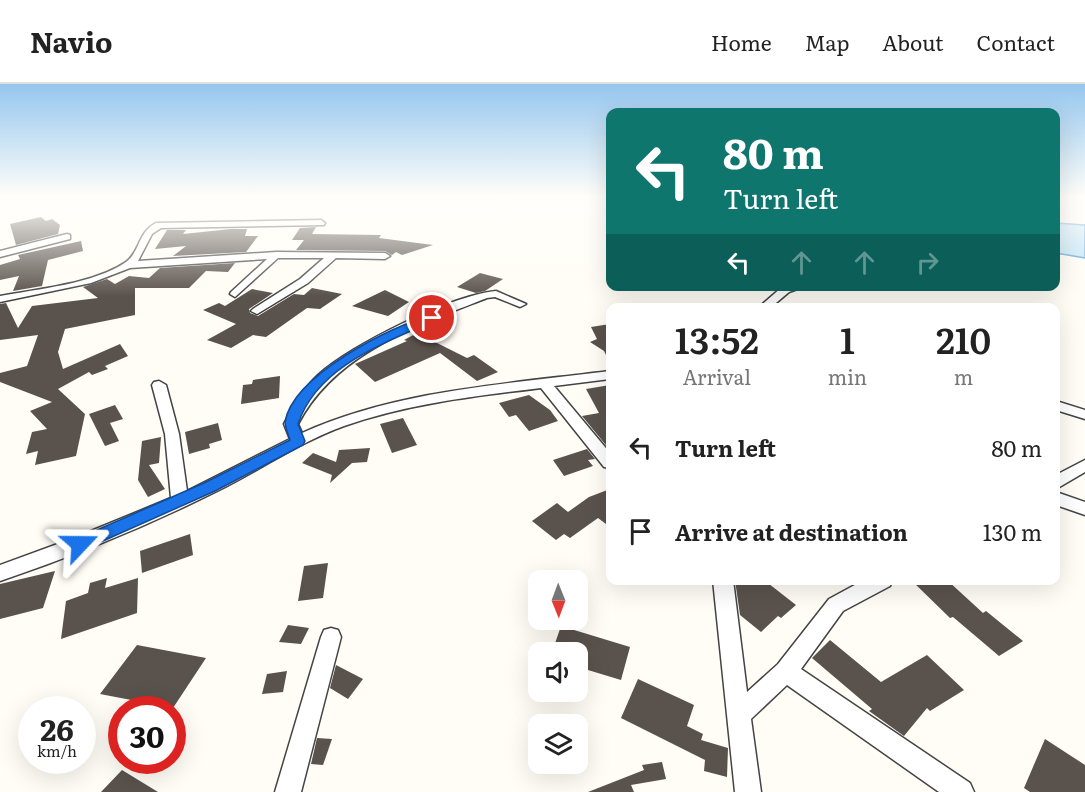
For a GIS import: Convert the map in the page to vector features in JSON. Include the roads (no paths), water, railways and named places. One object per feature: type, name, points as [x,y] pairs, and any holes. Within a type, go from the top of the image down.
[{"type":"street","points":[[129,265],[135,260],[150,230]]},
{"type":"street","points":[[0,254],[68,237]]},
{"type":"street","points":[[0,246],[14,250]]},
{"type":"street","points":[[257,311],[304,281],[335,254]]},
{"type":"street","points":[[235,294],[276,255]]},
{"type":"street","points":[[0,299],[74,283],[129,265],[276,255],[385,256]]},
{"type":"street","points":[[770,303],[784,291]]},
{"type":"street","points":[[298,441],[291,424],[308,392],[328,374],[366,347],[485,295],[496,294],[520,304]]},
{"type":"street","points":[[0,573],[61,552],[180,501],[298,441],[339,423],[384,410],[501,388],[606,376]]},
{"type":"street","points":[[545,384],[606,458]]},
{"type":"street","points":[[159,385],[172,434],[180,501]]},
{"type":"street","points":[[1060,406],[1085,415]]},
{"type":"street","points":[[1060,481],[1085,465]]},
{"type":"street","points":[[1060,500],[1085,509]]},
{"type":"street","points":[[724,585],[748,792]]},
{"type":"street","points":[[739,715],[786,670],[836,605],[874,585]]},
{"type":"street","points":[[288,792],[331,637]]},
{"type":"street","points":[[786,670],[961,792]]},
{"type":"water","points":[[1060,230],[1085,230],[1085,258],[1060,254]]}]
